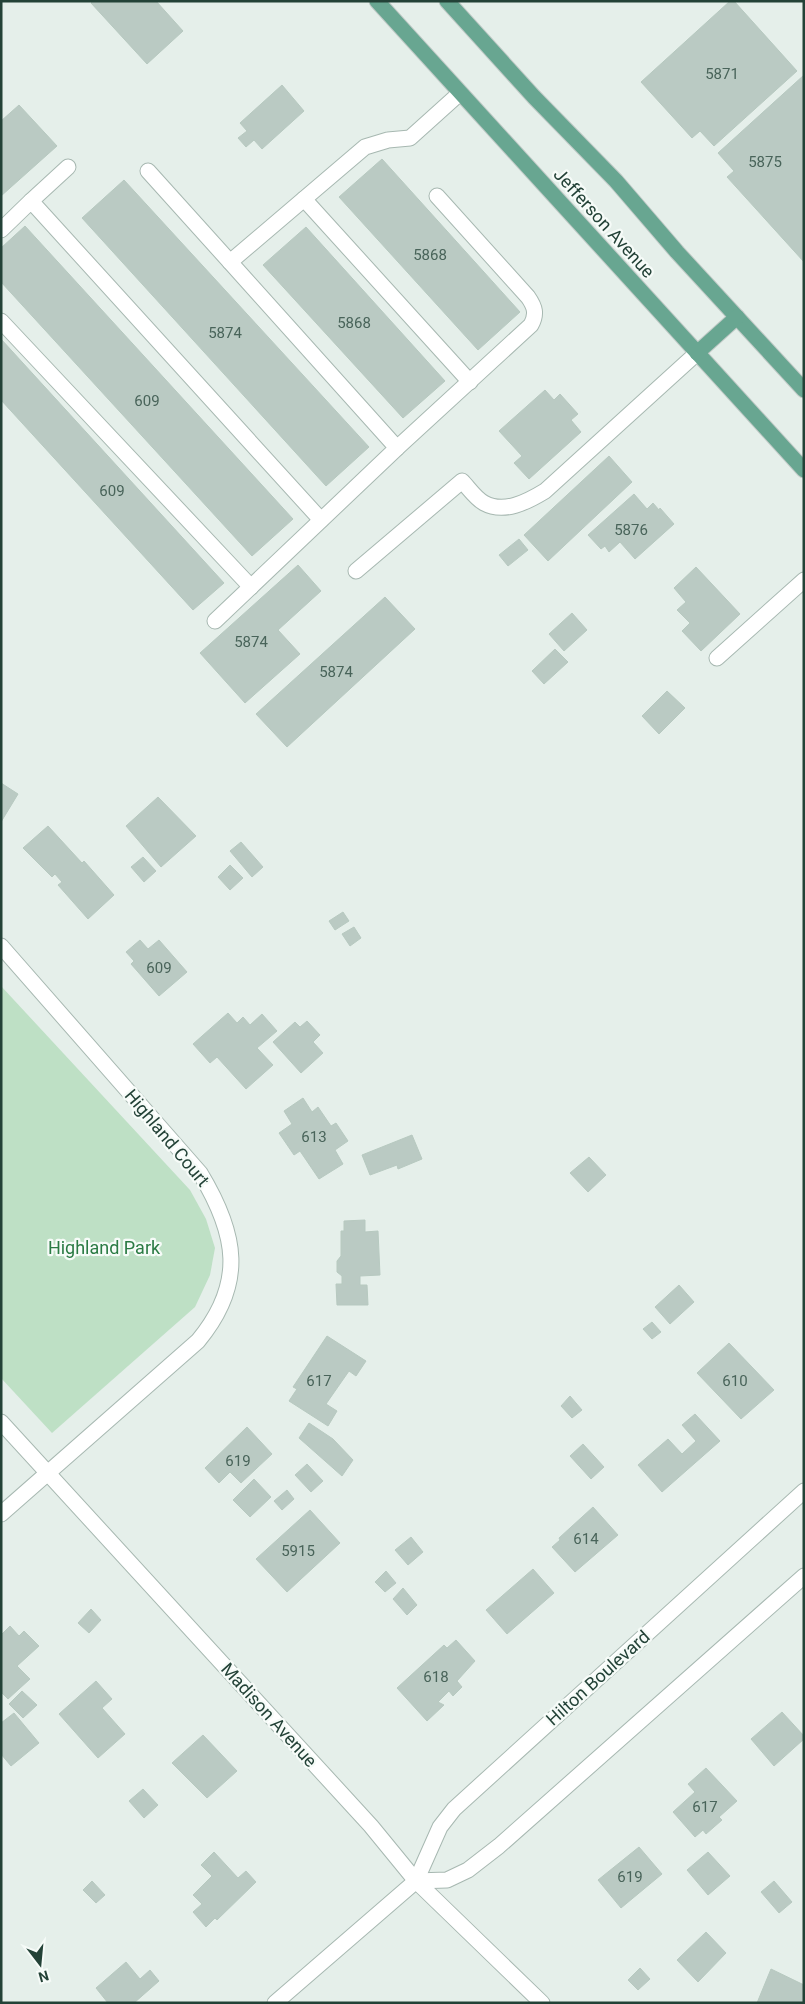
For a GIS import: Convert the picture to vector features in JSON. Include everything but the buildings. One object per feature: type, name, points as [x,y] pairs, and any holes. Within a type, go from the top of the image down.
[{"type":"main road","name":"Jefferson Avenue","points":[[377,1],[804,470]]},
{"type":"main road","name":"Jefferson Avenue","points":[[447,1],[534,97],[616,182],[804,390]]},
{"type":"main road","points":[[697,353],[737,317]]},
{"type":"street","points":[[230,262],[365,147],[388,140],[410,138],[460,92]]},
{"type":"street","points":[[1,230],[68,167]]},
{"type":"street","points":[[148,172],[398,448]]},
{"type":"street","points":[[215,621],[531,325],[536,318],[534,306],[528,297],[437,196]]},
{"type":"street","points":[[304,199],[470,382]]},
{"type":"street","points":[[32,201],[321,520]]},
{"type":"street","points":[[1,321],[251,586]]},
{"type":"street","points":[[356,571],[462,480],[482,502],[499,508],[519,504],[545,491],[697,353]]},
{"type":"street","points":[[717,658],[804,580]]},
{"type":"street","name":"Highland Court","points":[[1,946],[200,1174],[218,1203],[229,1236],[232,1253],[230,1279],[222,1305],[209,1328],[198,1342],[1,1514]]},
{"type":"street","name":"Madison Avenue","points":[[1,1422],[371,1826],[416,1881],[542,2003]]},
{"type":"street","name":"Hilton Boulevard","points":[[274,2003],[416,1881],[440,1826],[454,1809],[804,1491]]},
{"type":"street","points":[[416,1881],[447,1880],[468,1870],[499,1846],[804,1576]]},
{"type":"green space","name":"Highland Park","points":[[1,986],[190,1190],[206,1219],[215,1248],[210,1275],[195,1307],[52,1433],[1,1378]]}]
